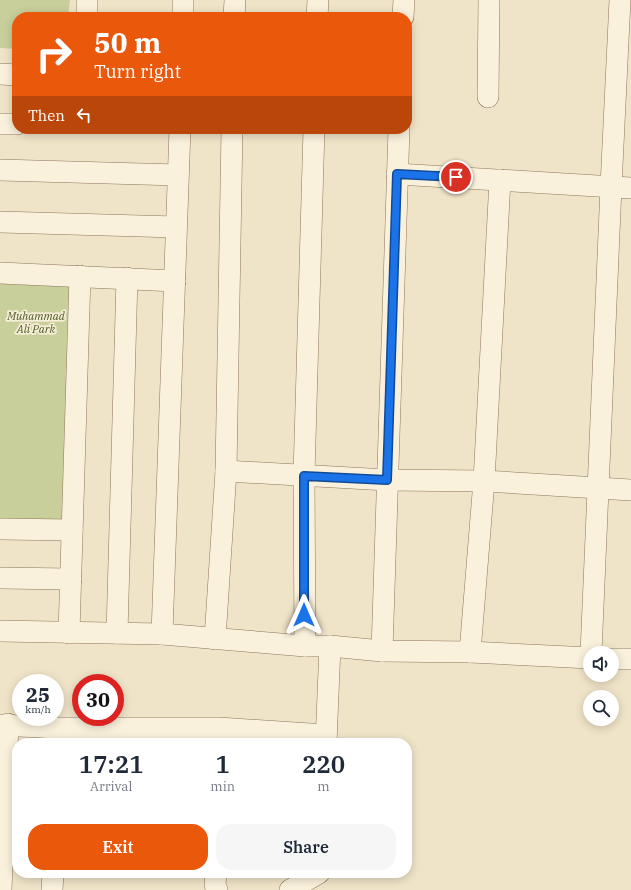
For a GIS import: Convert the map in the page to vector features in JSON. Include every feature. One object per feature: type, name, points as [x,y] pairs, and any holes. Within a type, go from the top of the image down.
[{"type":"street","points":[[87,0],[87,12]]},
{"type":"street","points":[[183,0],[183,12]]},
{"type":"street","points":[[234,12],[235,0]]},
{"type":"street","points":[[317,12],[318,0]]},
{"type":"street","points":[[403,12],[404,0]]},
{"type":"street","points":[[488,97],[489,0]]},
{"type":"street","points":[[591,646],[598,488],[621,188],[620,0]]},
{"type":"street","points":[[0,74],[12,75]]},
{"type":"street","points":[[0,124],[12,124]]},
{"type":"street","points":[[162,634],[180,134]]},
{"type":"street","points":[[215,639],[226,471],[232,134]]},
{"type":"street","points":[[305,646],[304,476],[314,134]]},
{"type":"street","points":[[382,651],[399,134]]},
{"type":"street","points":[[0,170],[178,175]]},
{"type":"street","points":[[397,174],[621,188]]},
{"type":"street","points":[[470,652],[484,481],[500,180]]},
{"type":"street","points":[[0,222],[176,227]]},
{"type":"street","points":[[0,273],[175,281]]},
{"type":"street","points":[[69,632],[80,276]]},
{"type":"street","points":[[117,633],[127,278]]},
{"type":"street","points":[[226,471],[387,480],[484,481],[631,490]]},
{"type":"street","points":[[0,529],[72,530]]},
{"type":"street","points":[[0,578],[71,579]]},
{"type":"street","points":[[0,631],[162,634],[382,651],[470,652],[583,658]]},
{"type":"street","points":[[326,738],[330,646]]},
{"type":"street","points":[[619,659],[631,659]]},
{"type":"street","points":[[1,890],[4,725],[58,736],[219,735],[299,738]]},
{"type":"street","points":[[52,890],[53,878]]},
{"type":"street","points":[[216,878],[215,885],[217,890]]},
{"type":"street","points":[[290,890],[311,878]]},
{"type":"street","points":[[320,878],[320,890]]},
{"type":"green space","points":[[0,0],[70,0],[69,12],[12,12],[12,49],[0,48]]},
{"type":"green space","name":"Muhammad Ali Park","points":[[0,282],[73,283],[71,525],[0,524]]},
{"type":"route","points":[[304,615],[304,476],[387,480],[397,174],[456,177]]}]
